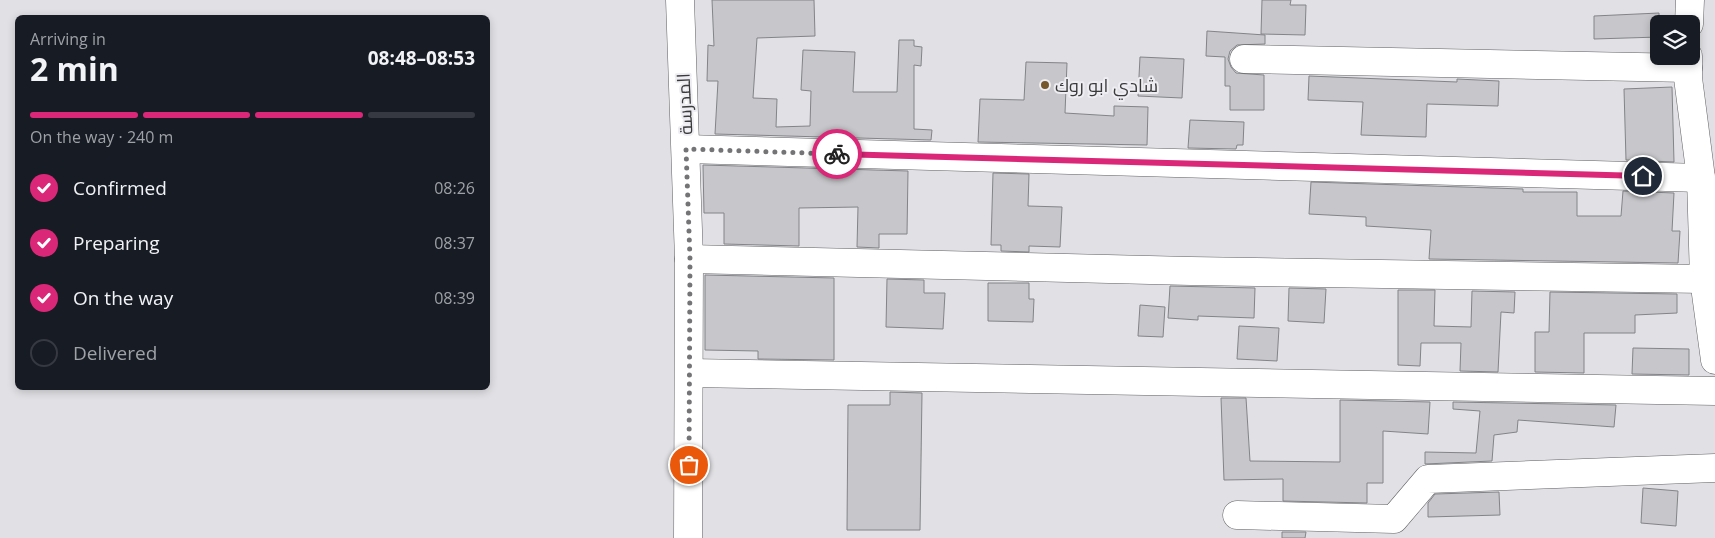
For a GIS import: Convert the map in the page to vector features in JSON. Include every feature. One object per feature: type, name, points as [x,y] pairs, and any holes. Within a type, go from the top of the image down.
[{"type":"street","name":"المدرسة","points":[[680,0],[690,259],[688,538]]},
{"type":"street","points":[[1689,15],[1690,0]]},
{"type":"street","points":[[1244,59],[1650,62]]},
{"type":"street","points":[[1688,65],[1701,178],[1704,279],[1715,360]]},
{"type":"street","points":[[686,149],[1701,178]]},
{"type":"street","points":[[690,259],[1191,271],[1704,279]]},
{"type":"street","points":[[690,373],[1715,390]]},
{"type":"street","points":[[1237,515],[1325,528],[1394,519],[1428,479],[1715,468]]},
{"type":"building","points":[[712,0],[814,0],[815,36],[757,38],[753,98],[777,99],[776,127],[810,126],[811,91],[801,90],[803,50],[855,52],[853,92],[897,92],[899,40],[914,40],[914,46],[922,47],[921,66],[914,65],[914,129],[932,130],[931,140],[715,134],[718,81],[707,81],[708,45],[714,46]]},
{"type":"building","points":[[1262,0],[1291,0],[1290,5],[1306,5],[1305,35],[1261,34]]},
{"type":"building","points":[[1659,13],[1659,15],[1650,15],[1650,37],[1594,39],[1594,16]]},
{"type":"building","points":[[1207,31],[1265,35],[1265,44],[1237,45],[1230,51],[1228,59],[1236,73],[1264,75],[1264,110],[1230,110],[1230,86],[1225,86],[1225,57],[1206,56]]},
{"type":"building","points":[[1140,57],[1184,59],[1182,98],[1138,96]]},
{"type":"building","points":[[1026,62],[1067,63],[1065,113],[1114,116],[1114,106],[1148,107],[1147,145],[978,142],[980,99],[1024,100]]},
{"type":"building","points":[[1309,76],[1457,82],[1457,79],[1499,81],[1498,106],[1427,104],[1426,137],[1361,135],[1363,102],[1308,100]]},
{"type":"building","points":[[1672,87],[1674,162],[1626,160],[1624,89]]},
{"type":"building","points":[[1190,120],[1244,122],[1243,145],[1237,145],[1236,149],[1188,148]]},
{"type":"building","points":[[703,165],[908,171],[907,234],[879,234],[879,248],[857,247],[858,207],[799,208],[799,246],[724,244],[724,213],[704,213]]},
{"type":"building","points":[[993,173],[1029,174],[1028,206],[1062,207],[1060,247],[1029,246],[1029,252],[1001,251],[1001,245],[991,245]]},
{"type":"building","points":[[1311,182],[1523,189],[1523,192],[1577,192],[1577,216],[1621,216],[1623,191],[1674,193],[1672,231],[1680,231],[1678,263],[1429,259],[1431,230],[1366,226],[1366,217],[1309,214]]},
{"type":"building","points":[[705,275],[834,278],[834,360],[758,359],[758,351],[705,350]]},
{"type":"building","points":[[887,279],[924,280],[924,293],[945,293],[943,329],[886,327]]},
{"type":"building","points":[[988,283],[1029,283],[1029,299],[1034,299],[1033,322],[988,321]]},
{"type":"building","points":[[1170,286],[1255,288],[1254,318],[1198,316],[1198,320],[1168,318]]},
{"type":"building","points":[[1289,288],[1326,289],[1324,323],[1288,321]]},
{"type":"building","points":[[1398,290],[1435,290],[1434,326],[1471,327],[1472,291],[1515,292],[1514,313],[1501,312],[1498,372],[1460,371],[1461,343],[1421,343],[1420,366],[1398,365]]},
{"type":"building","points":[[1550,292],[1677,294],[1677,313],[1635,315],[1635,333],[1584,333],[1584,373],[1535,372],[1535,332],[1549,332]]},
{"type":"building","points":[[1140,305],[1165,307],[1163,337],[1138,336]]},
{"type":"building","points":[[1239,326],[1279,328],[1277,361],[1237,359]]},
{"type":"building","points":[[1633,348],[1689,349],[1689,375],[1632,374]]},
{"type":"building","points":[[890,392],[922,393],[920,530],[847,530],[848,405],[890,405]]},
{"type":"building","points":[[1221,398],[1246,398],[1250,461],[1340,462],[1340,400],[1430,402],[1428,434],[1383,431],[1383,483],[1367,483],[1367,503],[1283,501],[1283,479],[1224,480]]},
{"type":"building","points":[[1453,402],[1616,405],[1614,427],[1518,420],[1517,432],[1494,435],[1492,461],[1425,464],[1425,452],[1476,453],[1480,411],[1453,409]]},
{"type":"building","points":[[1643,488],[1678,491],[1676,526],[1641,523]]},
{"type":"building","points":[[1499,492],[1500,515],[1428,517],[1428,503],[1435,494]]},
{"type":"building","points":[[1282,532],[1306,532],[1305,538],[1282,538]]},
{"type":"way so far","points":[[689,465],[690,259],[686,149],[837,154]]},
{"type":"place","name":"شادي ابو روك","points":[[1045,85]]},
{"type":"route","points":[[837,154],[1643,176]]}]
